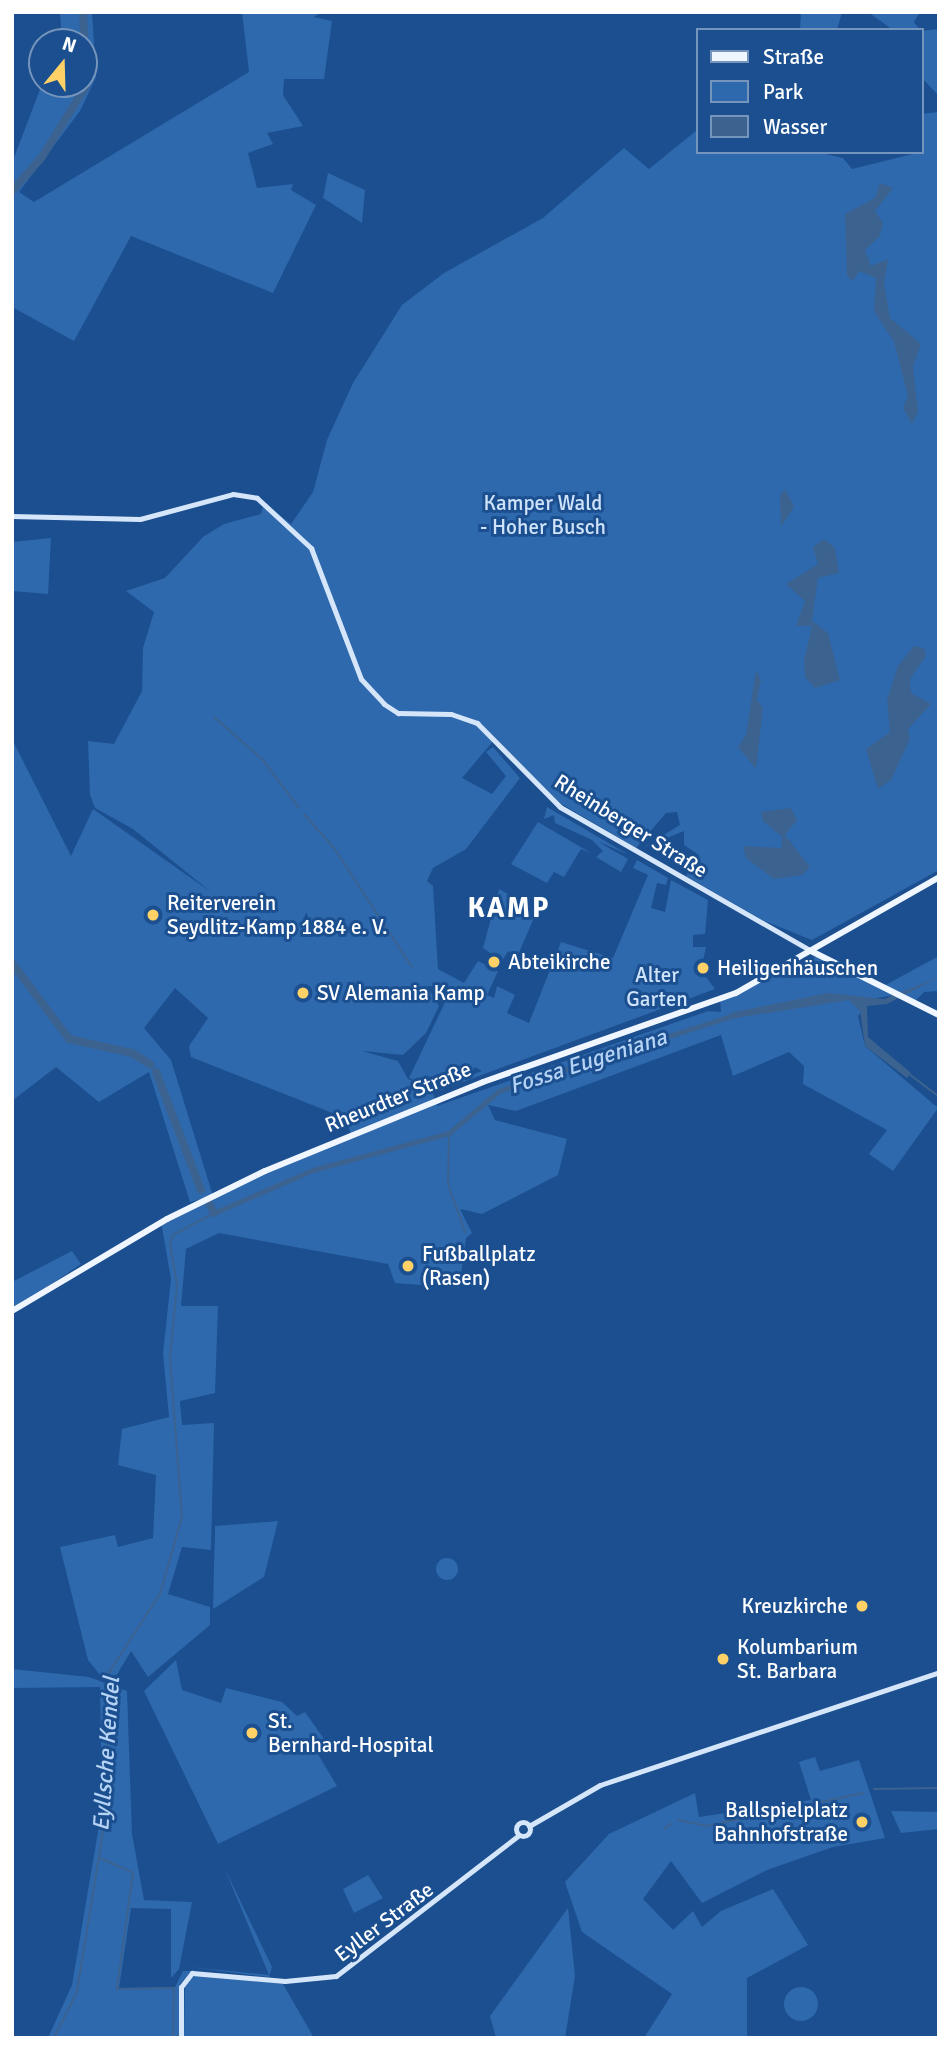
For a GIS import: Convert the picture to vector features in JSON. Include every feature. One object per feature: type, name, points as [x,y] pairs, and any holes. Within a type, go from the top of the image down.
[{"type":"main road","name":"Rheinberger Straße","points":[[12,516],[140,519],[243,494],[290,524],[312,548],[361,679],[390,710],[451,714],[477,723],[560,807],[811,951]]},
{"type":"main road","points":[[811,951],[939,877]]},
{"type":"main road","points":[[811,951],[939,1015]]},
{"type":"main road","name":"Rheurdter Straße","points":[[12,1311],[160,1223],[265,1171],[484,1082],[736,993],[811,951]]},
{"type":"main road","points":[[529,1825],[528,1834],[519,1835],[518,1824],[529,1825],[600,1785],[939,1672]]},
{"type":"main road","name":"Eyller Straße","points":[[181,2038],[181,1987],[188,1975],[292,1982],[336,1976],[519,1835]]},
{"type":"green space","points":[[60,12],[92,12],[93,28],[61,28]]},
{"type":"green space","points":[[242,12],[321,12],[314,17],[332,21],[324,79],[284,79],[283,95],[303,126],[267,133],[273,144],[248,153],[257,188],[293,184],[291,190],[316,205],[273,293],[131,236],[74,341],[12,307],[12,163],[37,98],[86,98],[80,111],[19,192],[34,202],[249,72]]},
{"type":"green space","points":[[801,12],[842,12],[838,28],[800,28]]},
{"type":"green space","points":[[868,12],[920,12],[914,22],[918,28],[890,28]]},
{"type":"green space","points":[[939,29],[939,96],[923,79],[923,31]]},
{"type":"green space","points":[[939,112],[939,870],[812,940],[762,920],[686,876],[699,855],[684,845],[684,831],[644,847],[680,825],[677,812],[666,813],[636,848],[560,803],[495,739],[462,778],[492,794],[506,776],[486,752],[493,747],[520,778],[466,849],[433,868],[427,881],[433,886],[438,969],[464,983],[478,961],[498,971],[487,995],[494,998],[497,986],[515,995],[507,1013],[529,1023],[561,942],[613,958],[648,875],[633,868],[637,860],[668,878],[666,885],[657,883],[651,908],[665,912],[671,880],[708,900],[705,934],[693,935],[693,947],[706,947],[701,970],[715,989],[433,1093],[437,1106],[708,1011],[721,1012],[720,999],[820,955],[880,988],[939,956],[939,991],[924,992],[912,1004],[895,995],[871,999],[858,1016],[865,1046],[938,1108],[893,1171],[869,1154],[887,1130],[803,1084],[804,1066],[789,1052],[733,1076],[721,1035],[516,1111],[488,1105],[495,1120],[567,1139],[558,1175],[482,1214],[460,1209],[472,1233],[466,1238],[459,1288],[395,1283],[388,1264],[219,1233],[186,1249],[181,1306],[218,1306],[215,1393],[180,1401],[182,1425],[214,1423],[211,1550],[182,1547],[168,1594],[210,1607],[210,1625],[148,1677],[131,1651],[115,1678],[100,1675],[88,1660],[60,1547],[115,1535],[118,1547],[153,1538],[156,1475],[118,1465],[122,1429],[169,1417],[163,1353],[171,1279],[161,1222],[211,1197],[190,1202],[149,1072],[99,1102],[56,1067],[12,1101],[12,739],[71,856],[93,809],[211,892],[133,829],[95,808],[90,795],[88,741],[114,744],[142,691],[143,648],[154,612],[126,591],[165,578],[203,537],[224,524],[261,514],[264,503],[291,524],[313,492],[327,440],[353,383],[402,305],[444,273],[543,218],[624,148],[649,169],[696,131],[696,154],[825,154],[843,158],[852,169],[923,154],[923,114]],"holes":[[[427,986],[441,987],[447,998],[409,1078],[431,1088],[471,1074],[475,1067],[482,1071],[431,1090],[408,1079],[398,1061],[362,1051],[403,1055],[426,1033],[439,1006]],[[175,988],[208,1018],[189,1046],[191,1057],[345,1118],[351,1134],[213,1196],[171,1060],[144,1028]]]},
{"type":"green space","points":[[328,173],[365,190],[362,223],[323,198]]},
{"type":"green space","points":[[51,538],[48,594],[12,591],[12,542]]},
{"type":"green space","points":[[547,807],[629,855],[597,841],[628,859],[621,872],[596,857],[603,851],[592,840],[555,823],[554,815],[544,819]]},
{"type":"green space","points":[[538,822],[591,853],[581,849],[564,877],[554,872],[547,883],[511,864]]},
{"type":"green space","points":[[499,889],[537,911],[517,957],[508,951],[502,961],[483,948]]},
{"type":"green space","points":[[72,1251],[81,1264],[12,1311],[12,1282]]},
{"type":"green space","points":[[278,1521],[264,1577],[213,1609],[215,1526]]},
{"type":"green space","points":[[447,1558],[455,1561],[458,1569],[455,1577],[447,1580],[439,1577],[436,1569],[439,1561]]},
{"type":"green space","points":[[176,1660],[182,1690],[221,1703],[226,1688],[282,1702],[297,1716],[305,1712],[327,1743],[316,1751],[337,1786],[218,1844],[144,1691]]},
{"type":"green space","points":[[12,1669],[89,1677],[127,1691],[132,1834],[144,1900],[192,1902],[179,1969],[171,1978],[171,1909],[131,1908],[119,1988],[175,1987],[183,1971],[191,1971],[180,1984],[179,2038],[48,2038],[72,1985],[102,1808],[100,1687],[12,1688]]},
{"type":"green space","points":[[815,1757],[820,1771],[859,1760],[885,1838],[833,1847],[767,1870],[702,1903],[671,1861],[643,1899],[673,1930],[693,1911],[702,1927],[721,1911],[773,1889],[808,1945],[747,1978],[747,2038],[644,2038],[672,1994],[582,1932],[565,1882],[609,1834],[695,1793],[699,1817],[811,1800],[799,1762]]},
{"type":"green space","points":[[891,1811],[939,1812],[939,1829],[901,1833]]},
{"type":"green space","points":[[224,1867],[272,1967],[269,1977],[189,1967],[269,1975]]},
{"type":"green space","points":[[368,1875],[383,1898],[354,1913],[343,1889]]},
{"type":"green space","points":[[568,1908],[575,1976],[565,2038],[496,2038],[490,2016]]},
{"type":"green space","points":[[198,1974],[283,1984],[314,2038],[184,2038],[185,1983]]},
{"type":"green space","points":[[801,1987],[813,1992],[818,2004],[813,2016],[801,2021],[789,2016],[784,2004],[789,1992]]},
{"type":"water","points":[[880,183],[893,188],[875,211],[883,223],[880,236],[865,250],[871,266],[888,259],[884,283],[890,318],[921,344],[913,367],[918,411],[912,424],[903,408],[908,396],[894,342],[874,311],[876,278],[859,271],[853,281],[847,276],[845,214],[875,198]]},
{"type":"water","points":[[785,489],[794,507],[781,527],[780,496]]},
{"type":"water","points":[[824,539],[835,548],[839,573],[818,578],[812,621],[828,633],[840,680],[815,688],[805,677],[804,660],[812,626],[796,626],[805,601],[786,584],[818,564],[813,547]]},
{"type":"water","points":[[914,646],[924,648],[926,656],[910,679],[911,693],[931,704],[908,729],[910,739],[891,780],[878,789],[866,749],[890,732],[887,700],[898,666]]},
{"type":"water","points":[[756,670],[761,680],[757,700],[763,708],[756,769],[738,747],[746,735]]},
{"type":"water","points":[[791,808],[797,820],[785,835],[810,867],[802,875],[774,879],[746,858],[743,846],[781,848],[782,837],[763,821],[761,812]]},
{"type":"water","points":[[939,977],[887,1004],[867,1006],[868,1037],[911,1073],[907,1078],[865,1046],[860,1011],[849,1000],[730,1019],[730,1013],[828,993],[884,999]]},
{"type":"waterway","points":[[12,191],[42,157],[86,86],[83,12]]},
{"type":"waterway","points":[[306,12],[316,12]]},
{"type":"waterway","points":[[214,717],[262,759],[299,808]]},
{"type":"waterway","points":[[304,814],[334,848],[412,967]]},
{"type":"waterway","points":[[12,963],[69,1039],[132,1053],[151,1065]]},
{"type":"waterway","name":"Fossa Eugeniana","points":[[214,1213],[313,1170],[449,1133],[499,1091],[735,1015]]},
{"type":"waterway","points":[[156,1072],[201,1190]]},
{"type":"waterway","points":[[909,1074],[939,1097]]},
{"type":"waterway","points":[[449,1133],[448,1184],[465,1232]]},
{"type":"waterway","points":[[210,1205],[214,1213]]},
{"type":"waterway","name":"Eyllsche Kendel","points":[[54,2038],[77,1992],[107,1806],[108,1674],[160,1594],[182,1517],[170,1357],[177,1285],[170,1244],[173,1235],[214,1213]]},
{"type":"waterway","points":[[874,1789],[939,1788]]},
{"type":"waterway","points":[[678,1820],[706,1826],[864,1793]]},
{"type":"waterway","points":[[664,1829],[671,1824]]},
{"type":"waterway","points":[[100,1858],[133,1873],[117,1989],[174,1988],[173,2038]]},
{"type":"place","name":"Reiterverein Seydlitz-Kamp 1884 e. V.","points":[[153,915]]},
{"type":"place","name":"Abteikirche","points":[[494,962]]},
{"type":"place","name":"Heiligenhäuschen","points":[[703,968]]},
{"type":"place","name":"SV Alemania Kamp","points":[[303,993]]},
{"type":"place","name":"Fußballplatz (Rasen)","points":[[408,1266]]},
{"type":"place","name":"Kreuzkirche","points":[[862,1606]]},
{"type":"place","name":"Kolumbarium St. Barbara","points":[[723,1659]]},
{"type":"place","name":"St. Bernhard-Hospital","points":[[252,1733]]},
{"type":"place","name":"Ballspielplatz Bahnhofstraße","points":[[862,1822]]},
{"type":"district","name":"KAMP","points":[[509,908]]},
{"type":"park label","name":"Kamper Wald - Hoher Busch","points":[[543,515]]},
{"type":"park label","name":"Alter Garten","points":[[657,987]]}]
